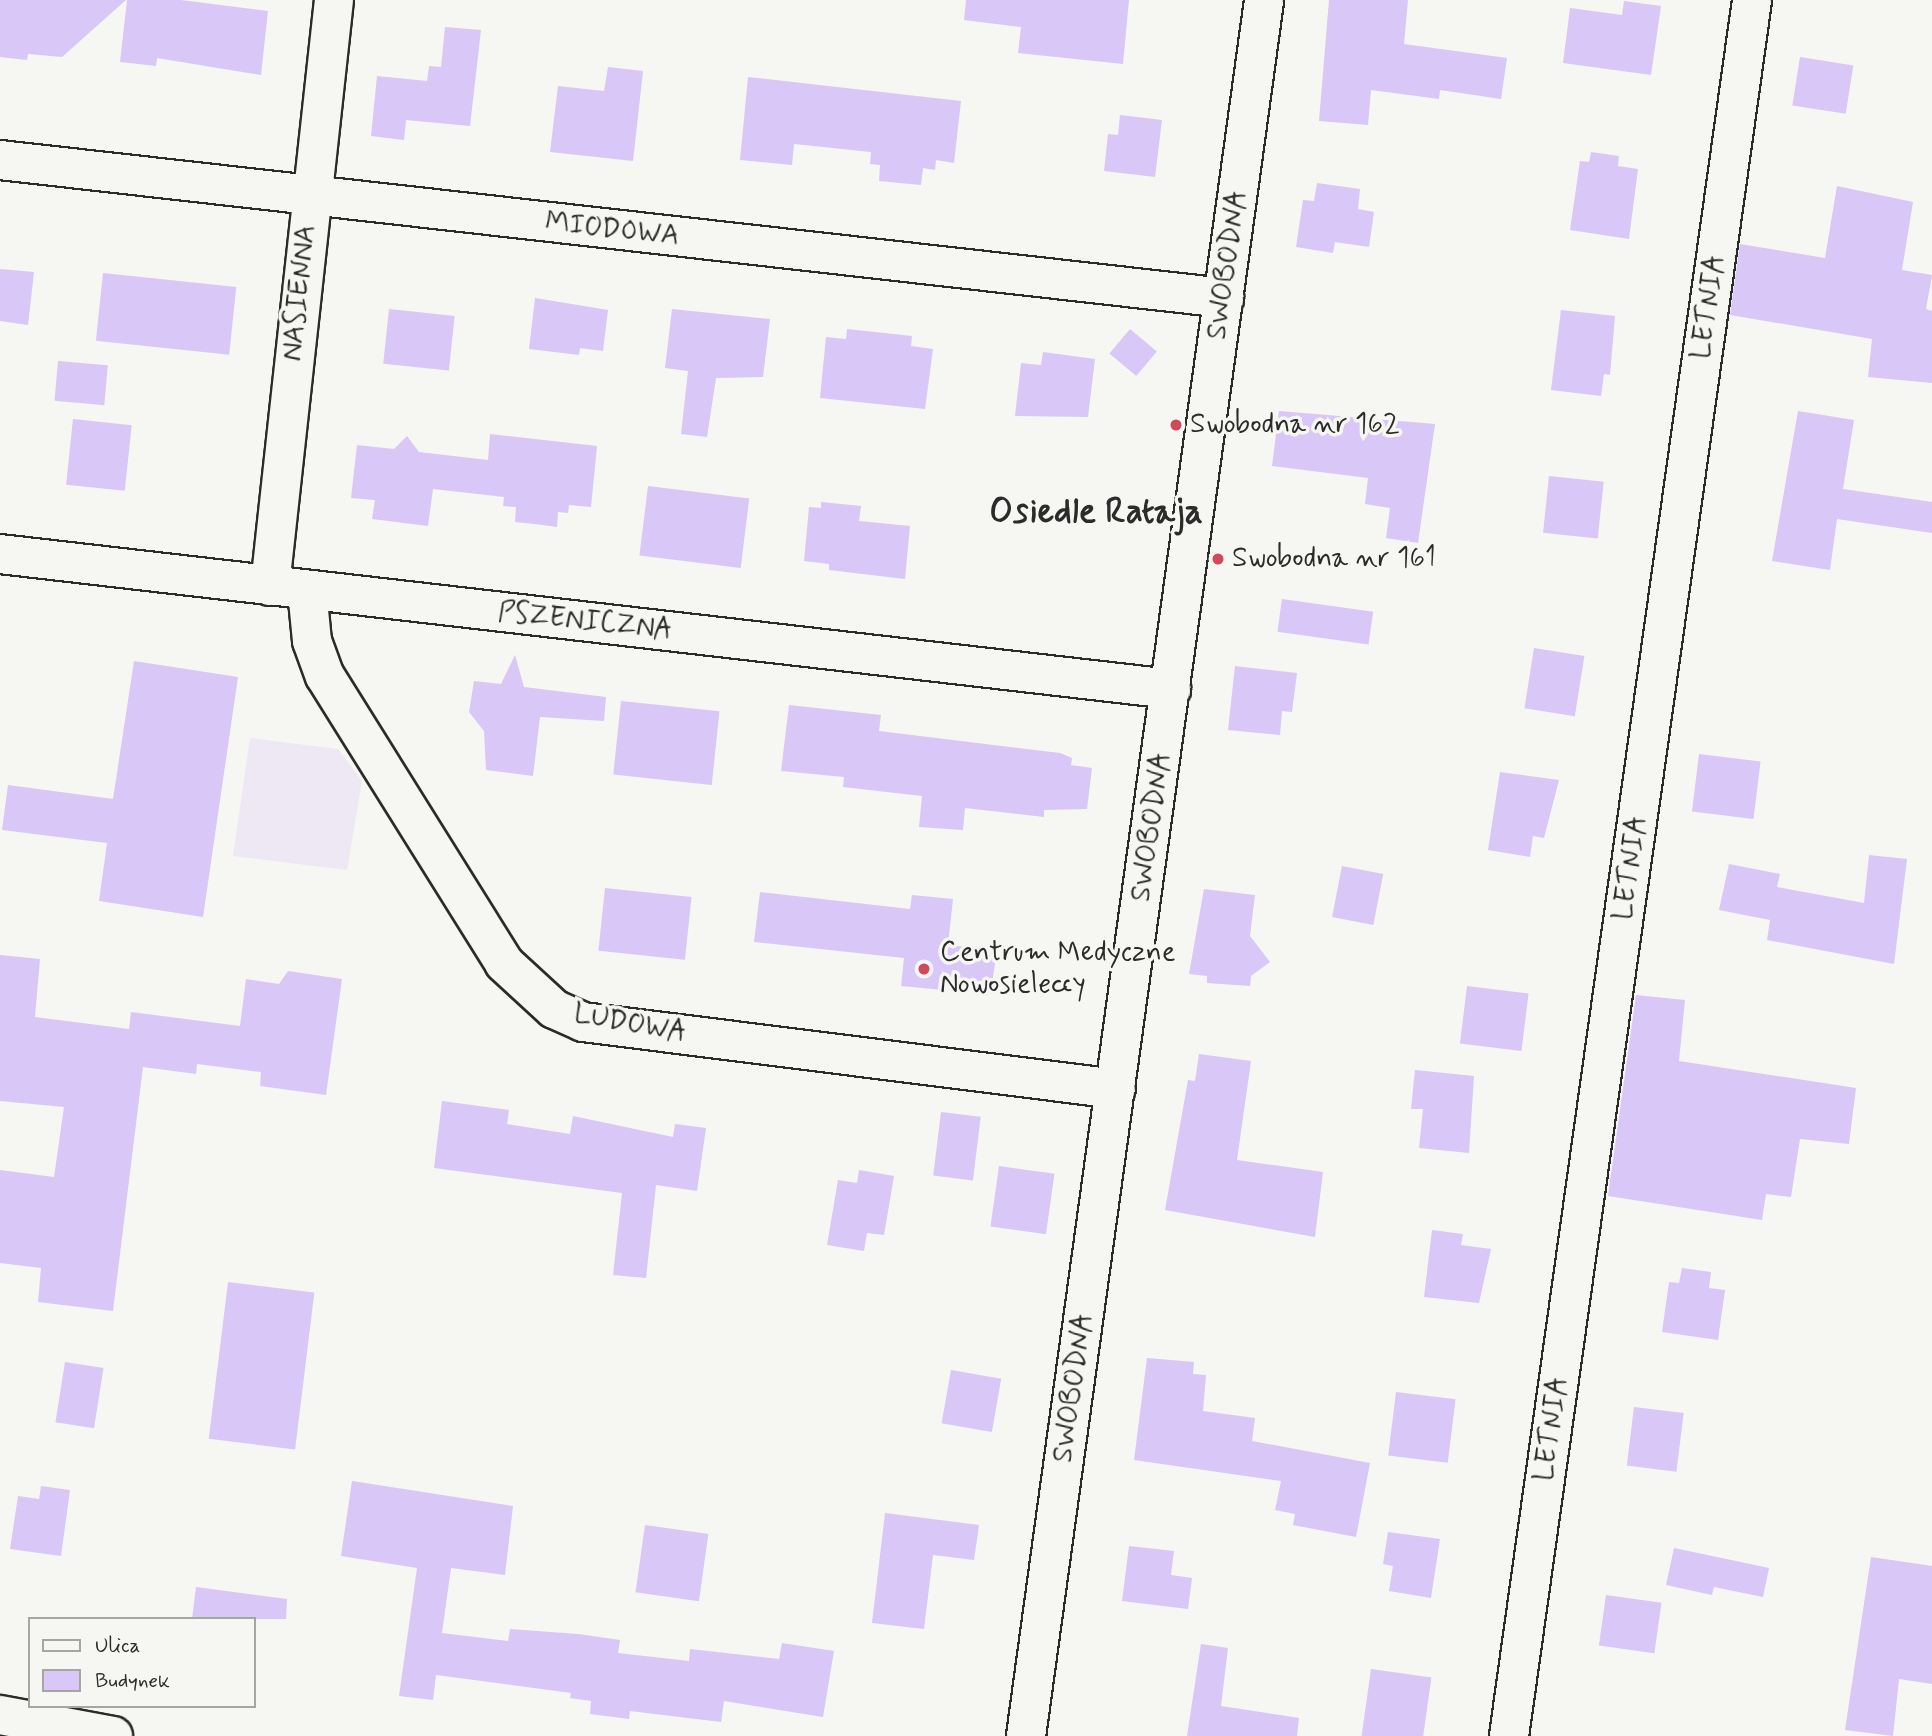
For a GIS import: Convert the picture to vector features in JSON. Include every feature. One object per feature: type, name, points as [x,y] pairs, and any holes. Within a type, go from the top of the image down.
[{"type":"street","name":"NASIENNA","points":[[288,588],[310,196],[334,0]]},
{"type":"street","name":"SWOBODNA","points":[[1026,1736],[1264,0]]},
{"type":"street","name":"LETNIA","points":[[1509,1736],[1752,0]]},
{"type":"street","name":"MIODOWA","points":[[0,160],[1224,298]]},
{"type":"street","name":"PSZENICZNA","points":[[0,554],[1171,689]]},
{"type":"street","name":"LUDOWA","points":[[288,588],[325,676],[503,963],[536,998],[583,1021],[1115,1089]]},
{"type":"street","points":[[0,1715],[113,1736]]},
{"type":"shaded area","points":[[250,738],[338,749],[362,781],[347,870],[233,856]]},
{"type":"building","points":[[0,0],[126,0],[62,57],[28,54],[27,60],[0,57]]},
{"type":"building","points":[[127,0],[181,0],[268,11],[261,75],[157,58],[156,66],[120,62]]},
{"type":"building","points":[[966,0],[1129,0],[1123,64],[1018,53],[1021,27],[964,20]]},
{"type":"building","points":[[1329,0],[1408,0],[1404,44],[1507,58],[1501,99],[1440,90],[1439,99],[1371,90],[1368,125],[1319,121]]},
{"type":"building","points":[[1624,1],[1661,6],[1651,75],[1563,63],[1570,8],[1622,15]]},
{"type":"building","points":[[445,27],[481,30],[470,126],[406,120],[404,140],[371,136],[377,76],[427,81],[429,66],[441,67]]},
{"type":"building","points":[[1800,57],[1853,65],[1846,114],[1792,105]]},
{"type":"building","points":[[608,67],[643,71],[633,161],[550,152],[558,86],[604,91]]},
{"type":"building","points":[[748,77],[961,101],[954,163],[936,160],[935,170],[923,168],[921,185],[879,181],[880,165],[870,164],[871,152],[794,144],[792,165],[740,160]]},
{"type":"building","points":[[1120,115],[1162,120],[1155,177],[1104,171],[1108,134],[1118,135]]},
{"type":"building","points":[[1591,152],[1619,156],[1618,166],[1638,169],[1629,239],[1570,230],[1580,161],[1589,162]]},
{"type":"building","points":[[1317,183],[1360,189],[1358,209],[1374,212],[1369,247],[1335,242],[1333,253],[1296,247],[1303,200],[1314,201]]},
{"type":"building","points":[[1837,186],[1913,202],[1902,270],[1932,275],[1926,309],[1932,311],[1932,383],[1868,377],[1872,339],[1730,315],[1740,244],[1825,258]]},
{"type":"building","points":[[0,269],[34,272],[28,325],[0,321]]},
{"type":"building","points":[[103,273],[236,287],[229,355],[96,341]]},
{"type":"building","points":[[535,298],[608,310],[603,351],[580,348],[579,355],[529,349]]},
{"type":"building","points":[[389,309],[455,316],[449,371],[383,364]]},
{"type":"building","points":[[672,309],[770,319],[763,377],[716,378],[707,437],[681,434],[688,371],[665,368]]},
{"type":"building","points":[[1561,310],[1615,316],[1610,375],[1604,374],[1601,396],[1551,390]]},
{"type":"building","points":[[847,329],[912,336],[911,346],[933,349],[925,409],[820,398],[826,337],[846,339]]},
{"type":"building","points":[[1130,329],[1157,351],[1136,376],[1109,354]]},
{"type":"building","points":[[1043,352],[1095,359],[1088,417],[1015,416],[1021,363],[1041,365]]},
{"type":"building","points":[[58,361],[108,365],[104,405],[55,401]]},
{"type":"building","points":[[1279,411],[1435,424],[1418,543],[1386,538],[1390,508],[1365,504],[1368,478],[1272,466]]},
{"type":"building","points":[[1798,411],[1854,420],[1843,489],[1932,502],[1932,533],[1837,519],[1830,570],[1772,561]]},
{"type":"building","points":[[73,419],[132,425],[125,491],[66,485]]},
{"type":"building","points":[[490,434],[597,446],[591,507],[569,505],[568,513],[558,512],[557,527],[515,522],[516,507],[503,506],[504,497],[433,489],[428,526],[372,519],[375,500],[351,498],[357,445],[394,449],[407,436],[419,452],[488,460]]},
{"type":"building","points":[[1549,476],[1604,482],[1598,538],[1543,533]]},
{"type":"building","points":[[648,486],[749,498],[741,568],[639,555]]},
{"type":"building","points":[[821,502],[861,506],[859,521],[910,526],[905,579],[829,570],[829,564],[804,561],[809,507],[821,508]]},
{"type":"building","points":[[1282,599],[1373,612],[1369,644],[1277,632]]},
{"type":"building","points":[[1534,648],[1584,656],[1575,716],[1524,708]]},
{"type":"building","points":[[515,655],[524,687],[606,697],[604,721],[540,717],[533,776],[486,770],[484,731],[469,712],[474,681],[501,684]]},
{"type":"building","points":[[134,661],[238,677],[203,917],[99,901],[107,843],[2,830],[8,785],[113,799]]},
{"type":"building","points":[[1235,666],[1297,673],[1292,712],[1282,711],[1280,735],[1228,730]]},
{"type":"building","points":[[621,701],[719,711],[712,785],[613,775]]},
{"type":"building","points":[[789,705],[881,715],[879,731],[1060,753],[1072,758],[1071,765],[1092,768],[1087,809],[1044,810],[1044,817],[965,808],[963,830],[919,827],[922,796],[843,787],[844,777],[781,771]]},
{"type":"building","points":[[1699,754],[1761,762],[1753,819],[1692,812]]},
{"type":"building","points":[[1500,772],[1559,780],[1544,838],[1533,836],[1530,857],[1488,850]]},
{"type":"building","points":[[1869,855],[1907,859],[1894,964],[1767,940],[1770,920],[1719,910],[1729,864],[1780,874],[1777,887],[1864,903]]},
{"type":"building","points":[[1342,866],[1383,874],[1373,925],[1332,917]]},
{"type":"building","points":[[605,888],[692,897],[685,960],[598,951]]},
{"type":"building","points":[[1204,889],[1255,895],[1250,936],[1270,962],[1251,976],[1250,986],[1207,983],[1207,976],[1189,974]]},
{"type":"building","points":[[760,892],[910,909],[912,895],[953,899],[948,945],[997,950],[992,984],[944,979],[943,990],[901,986],[904,958],[754,942]]},
{"type":"building","points":[[0,955],[40,959],[35,1017],[129,1029],[131,1012],[240,1026],[246,979],[279,984],[288,971],[342,979],[326,1095],[260,1086],[261,1072],[197,1064],[196,1074],[143,1067],[113,1311],[38,1302],[41,1268],[0,1263],[0,1170],[54,1177],[64,1107],[0,1101]]},
{"type":"building","points":[[1467,986],[1529,994],[1521,1051],[1460,1044]]},
{"type":"building","points":[[1636,995],[1685,1000],[1679,1061],[1856,1088],[1849,1144],[1800,1139],[1791,1197],[1766,1194],[1762,1220],[1608,1196]]},
{"type":"building","points":[[1199,1054],[1251,1061],[1237,1160],[1323,1172],[1315,1237],[1165,1210],[1188,1080],[1195,1081]]},
{"type":"building","points":[[1415,1070],[1474,1076],[1469,1153],[1419,1148],[1423,1109],[1411,1109]]},
{"type":"building","points":[[442,1101],[509,1110],[507,1124],[570,1134],[573,1116],[673,1137],[675,1124],[706,1128],[697,1191],[656,1185],[646,1278],[613,1275],[622,1193],[434,1168]]},
{"type":"building","points":[[941,1112],[981,1117],[973,1180],[933,1176]]},
{"type":"building","points":[[999,1166],[1054,1174],[1046,1234],[991,1226]]},
{"type":"building","points":[[859,1170],[894,1176],[884,1235],[867,1233],[864,1251],[827,1245],[838,1180],[857,1183]]},
{"type":"building","points":[[1432,1230],[1463,1234],[1461,1245],[1491,1249],[1479,1303],[1424,1297]]},
{"type":"building","points":[[1682,1268],[1711,1272],[1709,1288],[1725,1290],[1718,1340],[1662,1332],[1669,1282],[1679,1283]]},
{"type":"building","points":[[228,1282],[314,1293],[295,1449],[209,1439]]},
{"type":"building","points":[[1147,1358],[1194,1362],[1193,1374],[1206,1375],[1203,1411],[1255,1418],[1252,1441],[1370,1463],[1356,1537],[1293,1525],[1295,1514],[1275,1510],[1281,1481],[1134,1460]]},
{"type":"building","points":[[65,1362],[104,1368],[94,1428],[55,1422]]},
{"type":"building","points":[[951,1370],[1001,1379],[992,1432],[942,1423]]},
{"type":"building","points":[[1396,1392],[1456,1399],[1448,1463],[1388,1456]]},
{"type":"building","points":[[1634,1407],[1684,1413],[1676,1472],[1627,1466]]},
{"type":"building","points":[[352,1481],[513,1506],[505,1575],[451,1568],[442,1633],[508,1641],[510,1629],[578,1634],[620,1640],[618,1653],[689,1661],[690,1649],[779,1659],[782,1643],[834,1651],[823,1717],[724,1701],[721,1722],[630,1711],[629,1719],[590,1714],[591,1701],[570,1698],[571,1693],[436,1675],[433,1700],[399,1696],[417,1568],[341,1556]]},
{"type":"building","points":[[41,1486],[70,1490],[61,1556],[10,1549],[18,1496],[39,1499]]},
{"type":"building","points":[[885,1513],[979,1525],[974,1560],[933,1555],[924,1629],[872,1623]]},
{"type":"building","points":[[645,1525],[708,1534],[699,1601],[636,1592]]},
{"type":"building","points":[[1388,1532],[1440,1539],[1431,1598],[1389,1591],[1393,1566],[1383,1564]]},
{"type":"building","points":[[1129,1546],[1174,1551],[1171,1575],[1192,1578],[1188,1609],[1122,1601]]},
{"type":"building","points":[[1674,1548],[1769,1568],[1763,1597],[1714,1587],[1712,1595],[1666,1585]]},
{"type":"building","points":[[1871,1557],[1932,1566],[1932,1684],[1899,1679],[1893,1736],[1845,1730]]},
{"type":"building","points":[[196,1587],[287,1599],[286,1619],[192,1617]]},
{"type":"building","points":[[1606,1595],[1661,1603],[1654,1653],[1599,1646]]},
{"type":"building","points":[[1201,1644],[1228,1648],[1221,1706],[1299,1718],[1297,1736],[1187,1736]]},
{"type":"building","points":[[1371,1669],[1431,1677],[1423,1736],[1362,1736]]},
{"type":"place","name":"Swobodna nr 162","points":[[1176,425]]},
{"type":"place","name":"Swobodna nr 161","points":[[1218,559]]},
{"type":"place","name":"Centrum Medyczne Nowosieleccy","points":[[924,969]]},
{"type":"district","name":"Osiedle Rataja","points":[[1096,512]]}]
